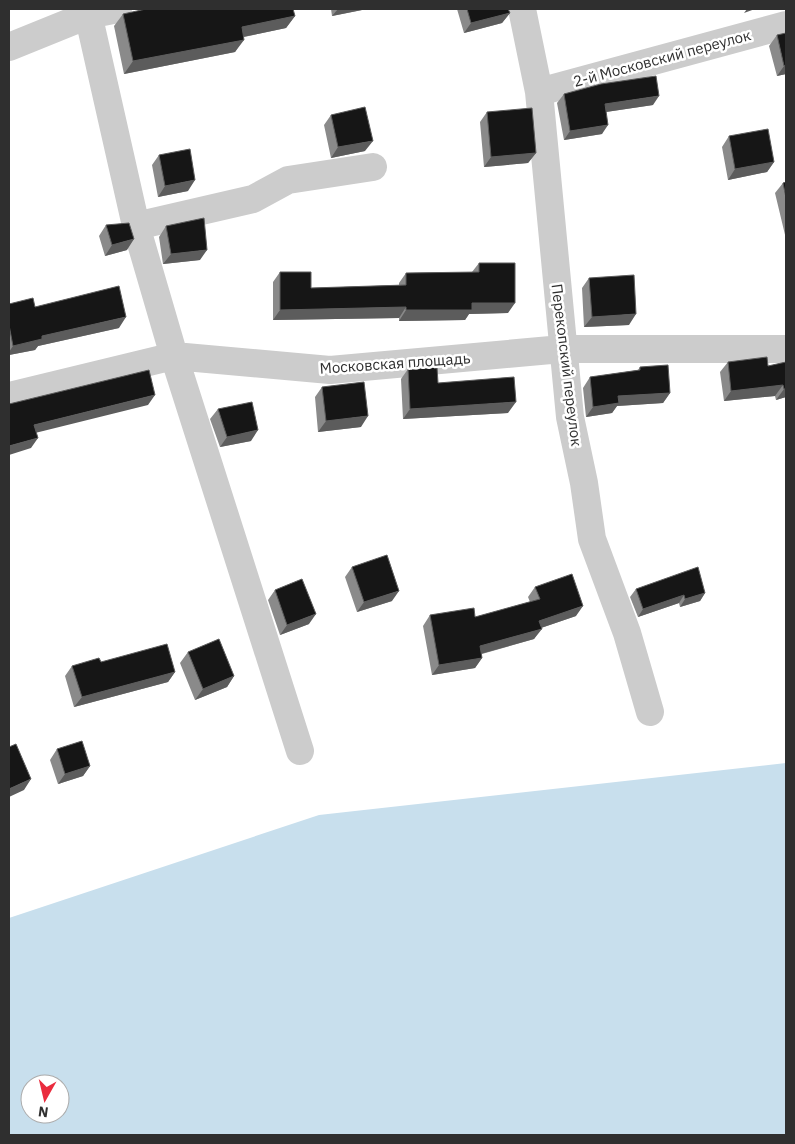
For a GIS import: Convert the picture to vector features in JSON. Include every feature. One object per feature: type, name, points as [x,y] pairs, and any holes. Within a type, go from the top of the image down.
[{"type":"street","points":[[9,47],[88,12],[118,9]]},
{"type":"street","name":"Перекопский переулок","points":[[522,9],[539,92],[570,417],[584,483],[592,539],[627,632],[650,712]]},
{"type":"street","points":[[88,12],[136,226],[174,356],[300,751]]},
{"type":"street","name":"2-й Московский переулок","points":[[539,92],[786,25]]},
{"type":"street","points":[[136,226],[253,199],[288,180],[372,167]]},
{"type":"street","name":"Московская площадь","points":[[9,396],[174,356],[330,370],[562,348],[786,349]]},
{"type":"water","points":[[786,763],[786,1135],[9,1135],[9,918],[319,815]]},
{"type":"building","points":[[146,9],[293,9],[295,16],[242,27],[244,40],[133,61],[123,14]]},
{"type":"building","points":[[467,9],[508,9],[510,13],[471,23]]},
{"type":"building","points":[[786,33],[786,65],[784,66],[777,35]]},
{"type":"building","points":[[656,76],[659,96],[605,104],[608,125],[570,131],[564,94],[601,84]]},
{"type":"building","points":[[365,107],[373,141],[338,147],[331,115]]},
{"type":"building","points":[[532,108],[536,153],[491,157],[487,112]]},
{"type":"building","points":[[768,129],[774,162],[735,169],[729,136]]},
{"type":"building","points":[[190,149],[195,180],[165,186],[159,155]]},
{"type":"building","points":[[786,182],[786,198],[783,183]]},
{"type":"building","points":[[204,218],[207,250],[171,254],[166,226]]},
{"type":"building","points":[[129,223],[134,239],[112,245],[106,225]]},
{"type":"building","points":[[479,263],[515,263],[515,303],[472,303],[472,310],[406,310],[406,307],[280,310],[280,272],[311,272],[311,288],[406,285],[406,273],[479,272]]},
{"type":"building","points":[[634,275],[636,314],[592,317],[589,278]]},
{"type":"building","points":[[119,286],[126,317],[42,336],[42,339],[13,346],[9,325],[9,304],[33,298],[35,307]]},
{"type":"building","points":[[767,357],[768,366],[786,362],[786,389],[784,389],[783,385],[731,391],[728,362]]},
{"type":"building","points":[[668,365],[670,393],[618,396],[619,403],[593,407],[590,377],[640,370],[640,367]]},
{"type":"building","points":[[437,367],[438,383],[514,377],[516,402],[410,409],[408,369]]},
{"type":"building","points":[[149,370],[155,395],[34,425],[38,438],[9,446],[9,404]]},
{"type":"building","points":[[364,382],[368,416],[326,421],[322,387]]},
{"type":"building","points":[[252,402],[258,430],[227,437],[218,409]]},
{"type":"building","points":[[387,555],[399,591],[364,602],[352,567]]},
{"type":"building","points":[[698,567],[705,593],[685,599],[684,595],[643,609],[636,589]]},
{"type":"building","points":[[572,574],[583,606],[539,621],[542,629],[480,646],[482,658],[439,665],[430,615],[474,608],[475,617],[540,599],[535,587]]},
{"type":"building","points":[[302,579],[316,614],[287,625],[275,590]]},
{"type":"building","points":[[219,639],[234,676],[203,689],[188,652]]},
{"type":"building","points":[[167,644],[175,672],[82,697],[72,666],[99,658],[101,662]]},
{"type":"building","points":[[82,741],[90,766],[65,774],[57,749]]},
{"type":"building","points":[[16,744],[31,779],[9,789],[9,747]]}]
